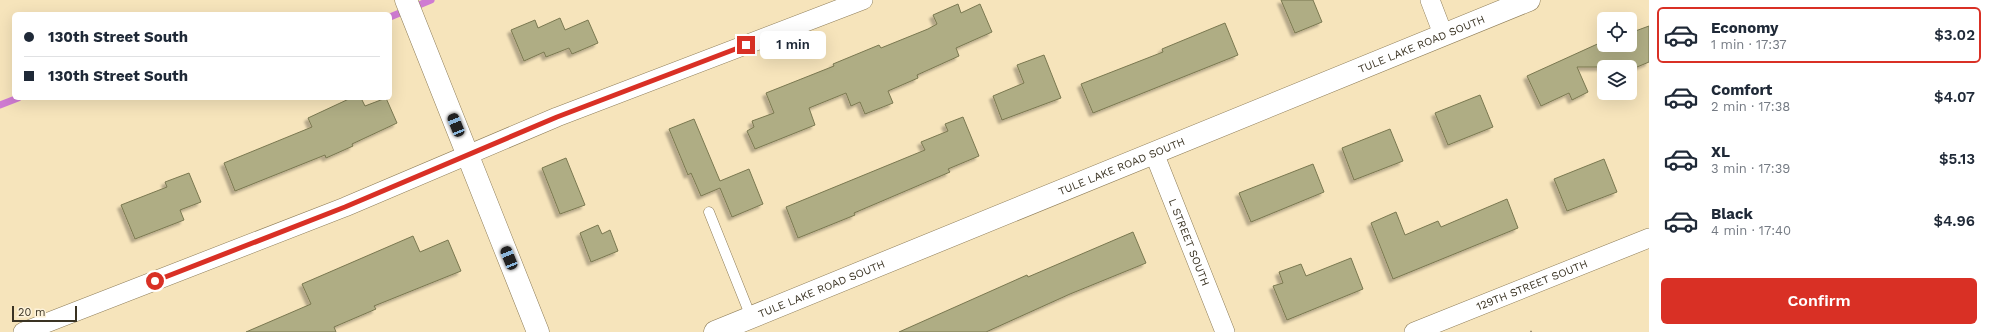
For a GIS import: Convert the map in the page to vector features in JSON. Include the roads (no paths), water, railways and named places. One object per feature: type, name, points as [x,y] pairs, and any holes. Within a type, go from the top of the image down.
[{"type":"street","points":[[406,0],[538,332]]},
{"type":"street","points":[[23,332],[345,207],[564,114],[863,0]]},
{"type":"street","points":[[1430,0],[1443,34]]},
{"type":"street","name":"TULE LAKE ROAD SOUTH","points":[[715,332],[1529,0]]},
{"type":"street","name":"L STREET SOUTH","points":[[1154,152],[1225,332]]},
{"type":"street","name":"129TH STREET SOUTH","points":[[1414,332],[1649,238]]},
{"type":"lane","points":[[710,212],[751,317]]},
{"type":"waterway","points":[[392,16],[431,0]]},
{"type":"waterway","points":[[0,105],[13,100]]}]
